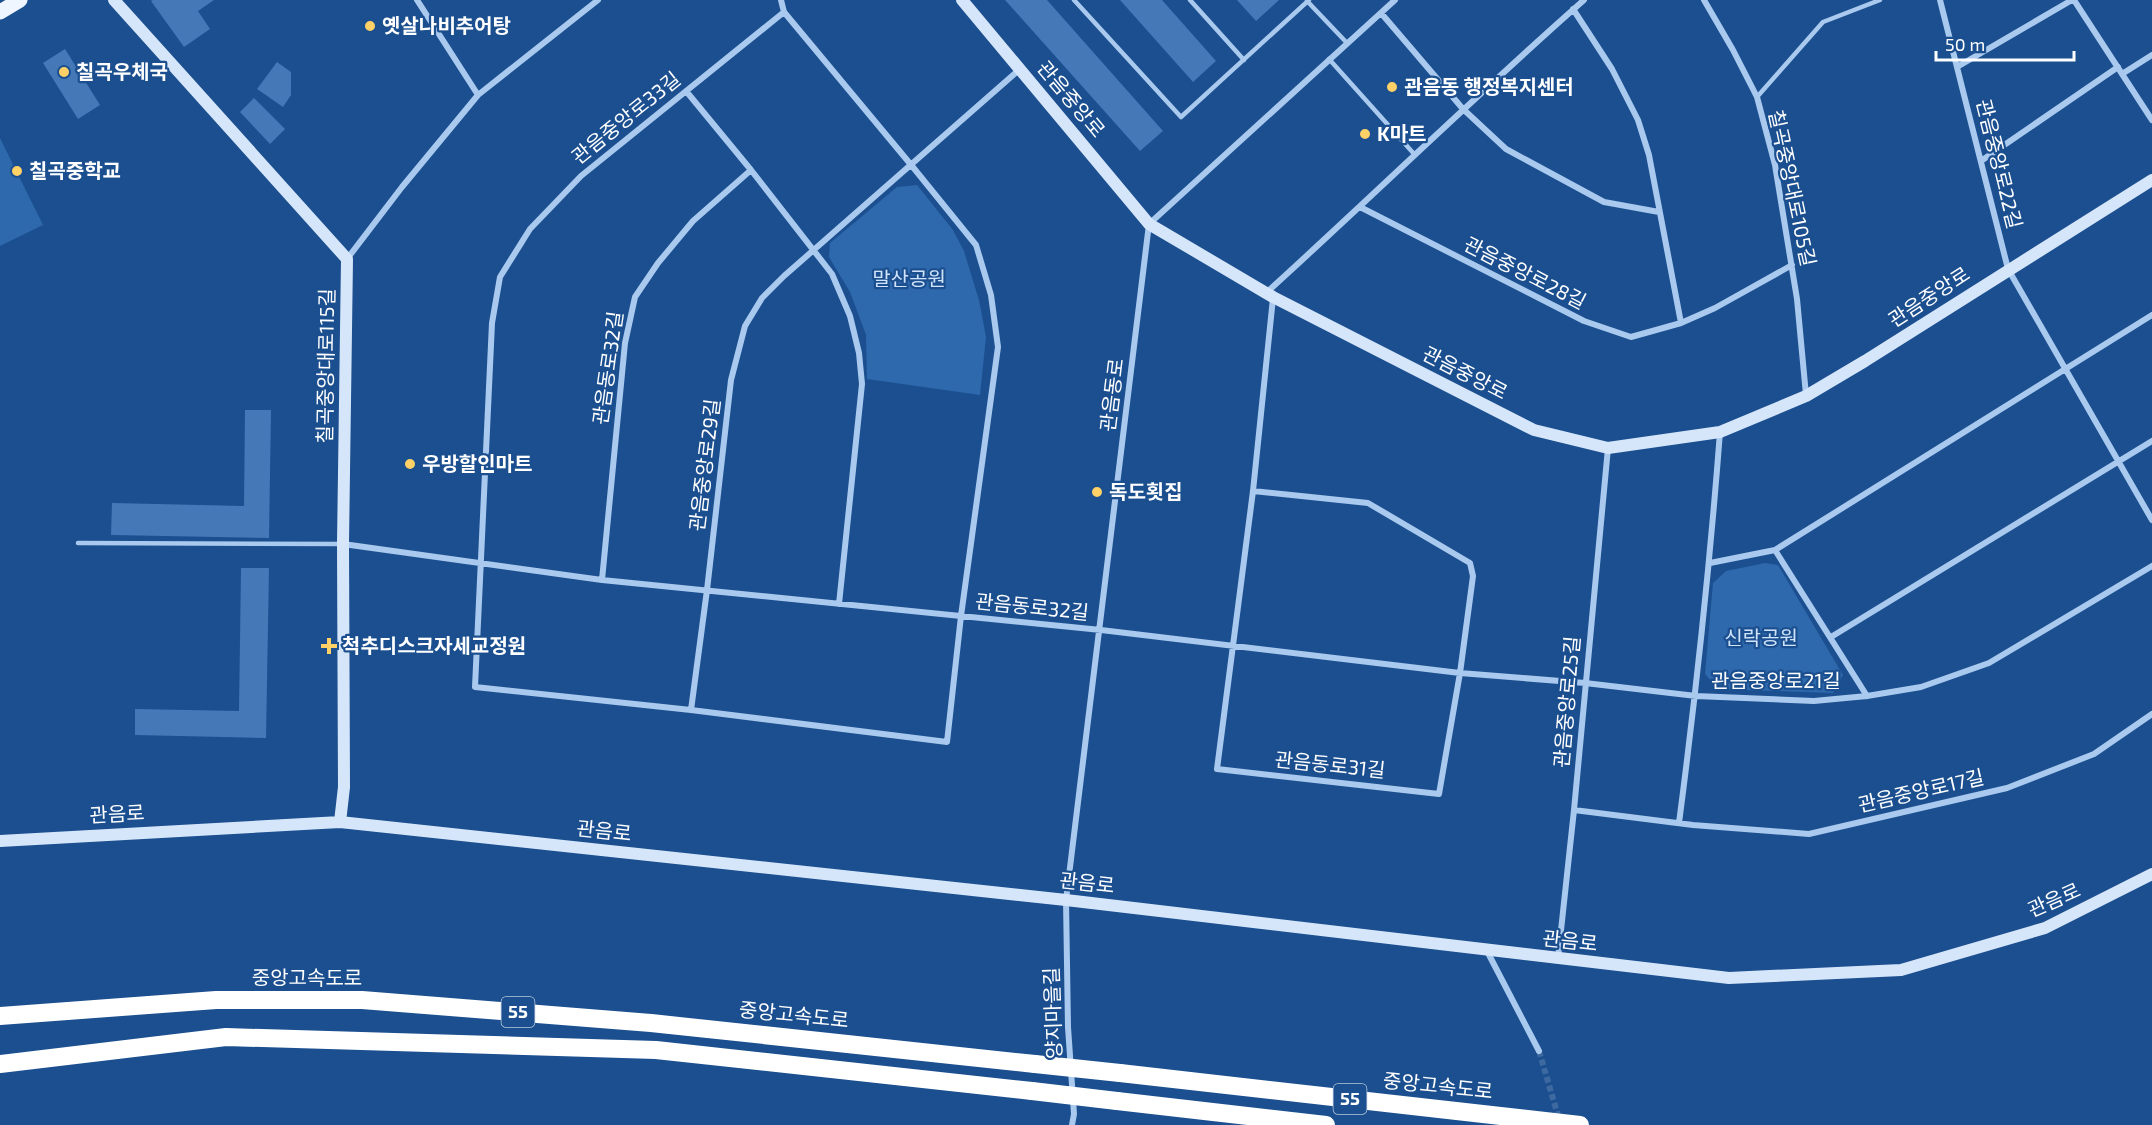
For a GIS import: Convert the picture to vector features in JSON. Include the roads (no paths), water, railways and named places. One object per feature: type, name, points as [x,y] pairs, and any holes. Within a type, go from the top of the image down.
[{"type":"highway","name":"중앙고속도로","points":[[0,1016],[216,1000],[362,1000],[651,1023],[1580,1125]]},
{"type":"highway","name":"55","points":[[0,1064],[226,1037],[656,1050],[1326,1125]]},
{"type":"main road","points":[[0,12],[20,0]]},
{"type":"main road","points":[[114,0],[347,259]]},
{"type":"main road","name":"관음중앙로","points":[[962,0],[1149,224],[1270,295],[1534,430],[1608,448],[1720,432],[1806,396],[2152,180]]},
{"type":"main road","name":"칠곡중앙대로115길","points":[[340,822],[344,787],[343,544],[347,259]]},
{"type":"main road","name":"관음로","points":[[0,841],[340,822],[1066,900],[1729,978],[1901,970],[2045,928],[2152,874]]},
{"type":"street","points":[[417,0],[478,95]]},
{"type":"street","points":[[347,259],[402,187],[478,95],[598,0]]},
{"type":"street","points":[[782,0],[784,12],[912,166]]},
{"type":"street","points":[[1149,224],[1395,0]]},
{"type":"street","points":[[1233,646],[1252,491],[1270,295],[1463,109],[1584,0]]},
{"type":"street","name":"칠곡중앙대로105길","points":[[1704,0],[1733,50],[1756,97],[1775,165],[1797,299],[1806,396]]},
{"type":"street","name":"관음중앙로22길","points":[[1940,0],[2008,269]]},
{"type":"street","points":[[1957,67],[2073,0],[2152,120]]},
{"type":"street","points":[[1573,9],[1612,69],[1638,120],[1649,155],[1681,323]]},
{"type":"street","name":"관음중앙로33길","points":[[479,562],[492,318],[500,277],[530,229],[581,176],[784,12]]},
{"type":"street","points":[[1381,13],[1463,109],[1506,149],[1604,202],[1659,212]]},
{"type":"street","points":[[1981,160],[2120,70],[2152,55]]},
{"type":"street","name":"관음중앙로29길","points":[[691,710],[731,380],[745,326],[762,298],[1020,69]]},
{"type":"street","points":[[687,91],[832,274],[850,316],[859,353],[862,384],[839,604]]},
{"type":"street","name":"관음동로32길","points":[[691,710],[947,742],[961,616],[998,347],[991,295],[976,245],[912,166]]},
{"type":"street","name":"관음동로32길","points":[[602,580],[625,343],[635,297],[658,263],[693,221],[751,170]]},
{"type":"street","name":"관음중앙로28길","points":[[1360,207],[1584,321],[1631,337],[1681,323],[1715,308],[1792,265]]},
{"type":"street","name":"관음동로","points":[[1066,900],[1101,630],[1149,224]]},
{"type":"street","points":[[2008,269],[2152,520]]},
{"type":"street","points":[[1710,563],[1775,550],[2152,315]]},
{"type":"street","points":[[1679,823],[1696,696],[1710,563],[1720,432]]},
{"type":"street","points":[[1831,637],[2152,441]]},
{"type":"street","name":"관음중앙로25길","points":[[1558,959],[1608,448]]},
{"type":"street","name":"관음동로31길","points":[[1233,646],[1217,769],[1439,794],[1460,673],[1473,576],[1470,562],[1368,503],[1252,491]]},
{"type":"street","name":"관음동로32길","points":[[343,544],[602,580],[1101,630]]},
{"type":"street","points":[[1775,550],[1867,696]]},
{"type":"street","points":[[479,562],[475,687],[691,710]]},
{"type":"street","name":"관음중앙로21길","points":[[1585,683],[1696,696],[1814,701],[1867,696],[1921,687],[1989,663],[2152,566]]},
{"type":"street","points":[[1101,630],[1460,673],[1585,683]]},
{"type":"street","name":"관음중앙로17길","points":[[1574,810],[1679,823],[1809,834],[2007,788],[2094,754],[2152,714]]},
{"type":"street","name":"양지마을길","points":[[1066,900],[1068,1028],[1074,1114],[1072,1125]]},
{"type":"street","points":[[1488,951],[1539,1051]]},
{"type":"lane","points":[[1074,0],[1181,117],[1308,0],[1347,43]]},
{"type":"lane","points":[[1190,0],[1244,60]]},
{"type":"lane","points":[[1756,97],[1823,22],[1880,0]]},
{"type":"lane","points":[[1329,59],[1416,155]]},
{"type":"lane","points":[[78,543],[343,544]]},
{"type":"tunnel","points":[[1539,1051],[1559,1119]]},
{"type":"place","name":"옛살나비추어탕","points":[[370,26]]},
{"type":"place","name":"칠곡우체국","points":[[64,72]]},
{"type":"place","name":"관음동 행정복지센터","points":[[1392,87]]},
{"type":"place","name":"K마트","points":[[1365,134]]},
{"type":"place","name":"칠곡중학교","points":[[17,171]]},
{"type":"place","name":"우방할인마트","points":[[410,464]]},
{"type":"place","name":"독도횟집","points":[[1097,492]]},
{"type":"place","name":"척추디스크자세교정원","points":[[329,646]]},
{"type":"park label","name":"말산공원","points":[[909,279]]},
{"type":"park label","name":"신락공원","points":[[1761,638]]}]
